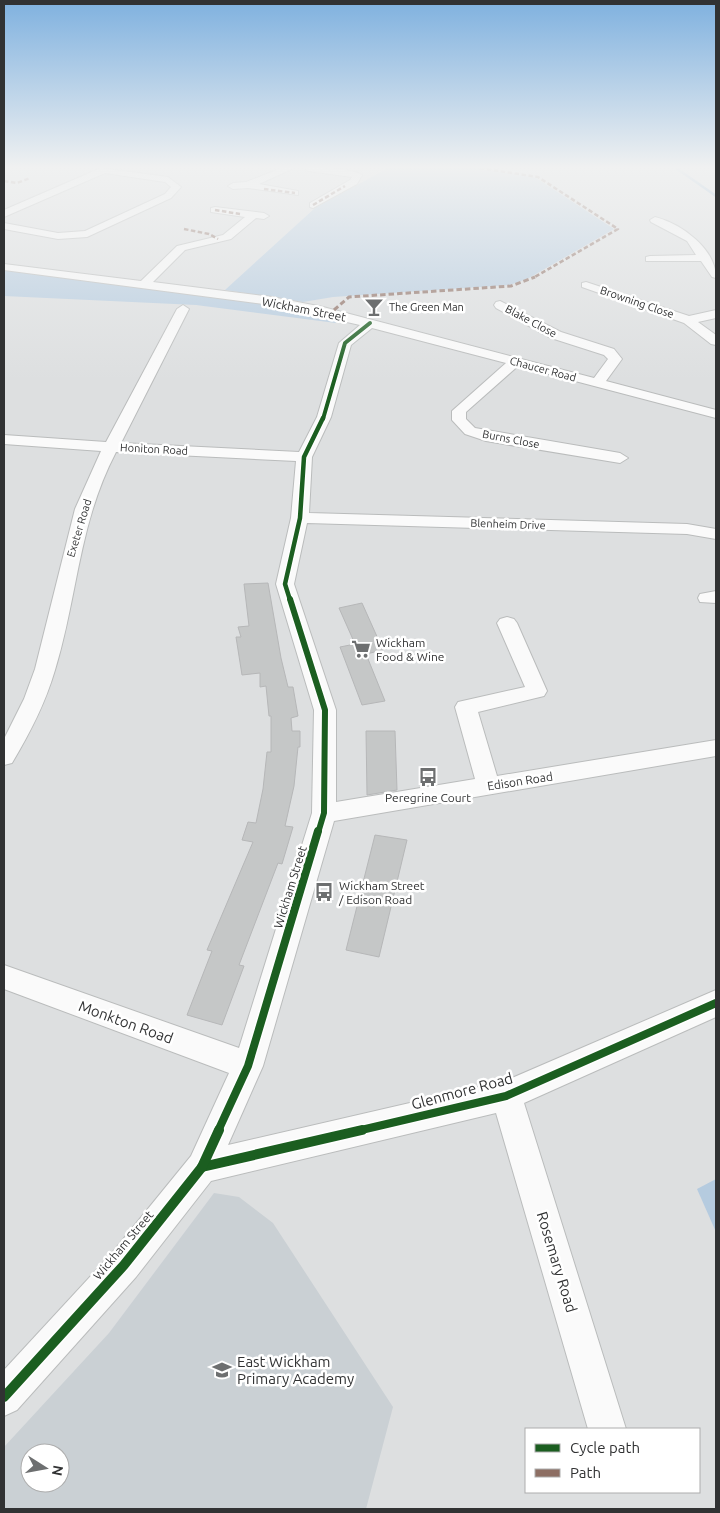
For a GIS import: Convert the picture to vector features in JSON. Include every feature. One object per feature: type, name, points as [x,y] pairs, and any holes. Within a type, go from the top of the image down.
[{"type":"street","points":[[143,285],[181,248],[218,239]]},
{"type":"street","points":[[690,239],[700,248],[702,258],[716,275]]},
{"type":"street","points":[[650,259],[671,257],[702,258]]},
{"type":"street","name":"Wickham Street","points":[[4,267],[272,301],[370,323]]},
{"type":"street","name":"Browning Close","points":[[586,285],[688,320]]},
{"type":"street","name":"Blake Close","points":[[500,305],[556,335],[609,352],[615,359],[597,383]]},
{"type":"street","name":"Exeter Road","points":[[4,757],[35,698],[59,617],[70,554],[84,507],[112,447],[183,309]]},
{"type":"street","points":[[688,320],[716,314]]},
{"type":"street","points":[[688,320],[716,341]]},
{"type":"street","name":"Wickham Street","points":[[4,1397],[124,1265],[202,1167],[248,1066],[324,813],[325,710],[285,584],[300,518],[304,457],[324,417],[345,343],[370,323]]},
{"type":"street","name":"Chaucer Road","points":[[370,323],[716,413]]},
{"type":"street","name":"Burns Close","points":[[516,362],[459,411],[459,420],[470,431],[486,436],[620,458]]},
{"type":"street","name":"Honiton Road","points":[[4,439],[112,447],[304,457]]},
{"type":"street","name":"Blenheim Drive","points":[[300,518],[687,529],[716,534]]},
{"type":"street","points":[[489,786],[466,707],[537,691],[507,623]]},
{"type":"street","name":"Edison Road","points":[[324,813],[716,748]]},
{"type":"street","name":"Monkton Road","points":[[4,977],[248,1066]]},
{"type":"street","name":"Glenmore Road","points":[[202,1167],[506,1096],[716,1003]]},
{"type":"street","name":"Rosemary Road","points":[[506,1096],[607,1428]]},
{"type":"shaded area","points":[[281,239],[597,239],[529,278],[510,285],[333,297],[303,302],[225,290]]},
{"type":"shaded area","points":[[4,270],[273,305],[337,319],[336,323],[196,305],[4,296]]},
{"type":"shaded area","points":[[716,1179],[716,1232],[697,1189]]},
{"type":"shaded area","name":"East Wickham Primary Academy","points":[[214,1193],[239,1197],[273,1223],[393,1407],[366,1509],[4,1509],[4,1447],[109,1333]]},
{"type":"building","points":[[268,583],[281,658],[288,687],[293,687],[298,716],[291,718],[292,731],[300,731],[300,747],[298,747],[294,786],[285,826],[293,827],[282,864],[278,863],[239,965],[244,966],[222,1025],[187,1015],[212,951],[207,950],[253,842],[242,840],[248,822],[256,823],[263,789],[267,752],[271,752],[271,716],[269,716],[266,686],[260,687],[260,673],[242,675],[236,637],[241,637],[238,627],[249,626],[244,584]]},
{"type":"building","points":[[362,603],[383,650],[366,654],[385,701],[362,705],[340,647],[355,644],[339,608]]},
{"type":"building","points":[[366,731],[395,731],[397,790],[367,795]]},
{"type":"building","points":[[375,835],[407,840],[379,957],[346,950]]},
{"type":"marked path","points":[[334,310],[349,297],[511,286],[512,284],[532,279],[601,239]]},
{"type":"cycle path","points":[[4,1397],[124,1265],[202,1167],[248,1066],[324,813],[325,710],[285,584],[300,518],[304,457],[324,417],[345,343],[370,323]]},
{"type":"cycle path","points":[[202,1167],[506,1096],[716,1003]]},
{"type":"place","name":"The Green Man","points":[[374,307]]},
{"type":"place","name":"Wickham Food & Wine","points":[[361,649]]},
{"type":"place","name":"Peregrine Court","points":[[428,777]]},
{"type":"place","name":"Wickham Street / Edison Road","points":[[324,892]]},
{"type":"place","name":"East Wickham Primary Academy","points":[[222,1370]]}]
